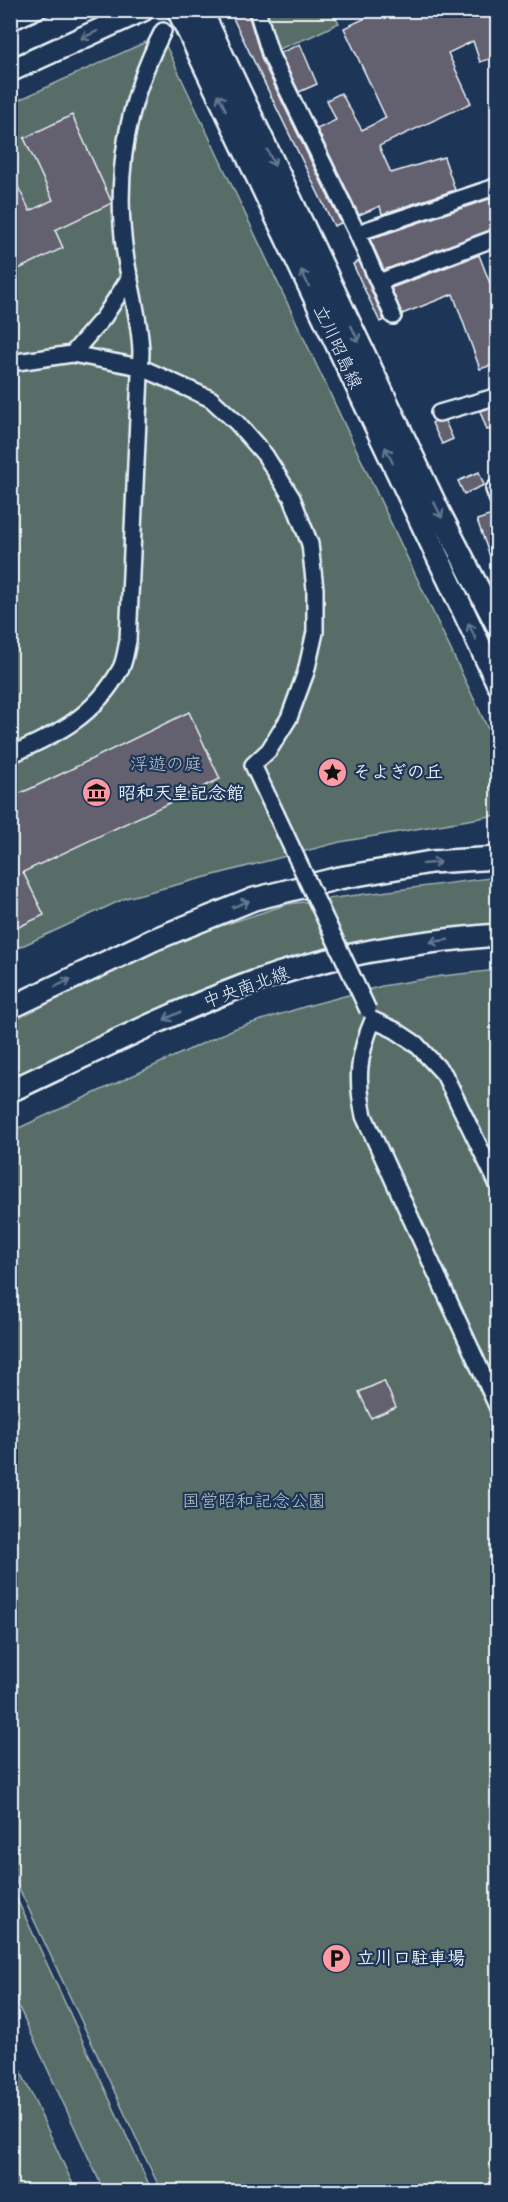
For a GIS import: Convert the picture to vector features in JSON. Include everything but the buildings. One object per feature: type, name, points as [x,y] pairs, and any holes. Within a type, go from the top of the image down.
[{"type":"main road","points":[[10,45],[87,10]]},
{"type":"main road","points":[[10,71],[142,10]]},
{"type":"main road","name":"立川昭島線","points":[[178,10],[498,684]]},
{"type":"main road","name":"立川昭島線","points":[[201,10],[439,512],[498,627]]},
{"type":"main road","points":[[10,1008],[153,940],[254,899],[339,878],[431,862],[498,858]]},
{"type":"main road","name":"中央南北線","points":[[10,1090],[245,985],[371,950],[498,935]]},
{"type":"street","points":[[257,10],[271,56],[357,233],[393,316]]},
{"type":"street","points":[[10,755],[56,735],[99,701],[122,666],[128,640],[140,367],[139,322],[121,215],[124,153],[137,92],[163,31]]},
{"type":"street","points":[[357,233],[498,186]]},
{"type":"street","points":[[379,282],[498,237]]},
{"type":"street","points":[[72,354],[104,318],[130,277]]},
{"type":"street","points":[[10,363],[72,354],[140,367],[211,399],[237,423],[265,455],[292,498],[310,544],[315,589],[315,632],[306,672],[289,718],[269,750],[254,765],[370,1015],[416,1044],[444,1074],[498,1185]]},
{"type":"street","points":[[439,413],[498,396]]},
{"type":"street","points":[[370,1015],[358,1071],[364,1116],[498,1408]]},
{"type":"green space","points":[[262,11],[332,11],[339,23],[276,50]]},
{"type":"green space","name":"浮遊の庭","points":[[161,35],[497,748],[497,815],[340,842],[126,898],[11,951],[10,104]]},
{"type":"green space","points":[[497,877],[497,928],[382,938],[307,955],[11,1081],[10,1019],[181,939],[288,904]]},
{"type":"green space","name":"国営昭和記念公園","points":[[497,970],[497,2191],[161,2191],[11,1871],[10,1132],[236,1028],[382,986]]},
{"type":"green space","points":[[10,1886],[152,2191],[104,2191],[11,1990]]},
{"type":"green space","points":[[11,2050],[76,2191],[11,2191]]},
{"type":"place","name":"そよぎの丘","points":[[332,772]]},
{"type":"place","name":"昭和天皇記念館","points":[[97,793]]},
{"type":"place","name":"立川口駐車場","points":[[336,1958]]}]
